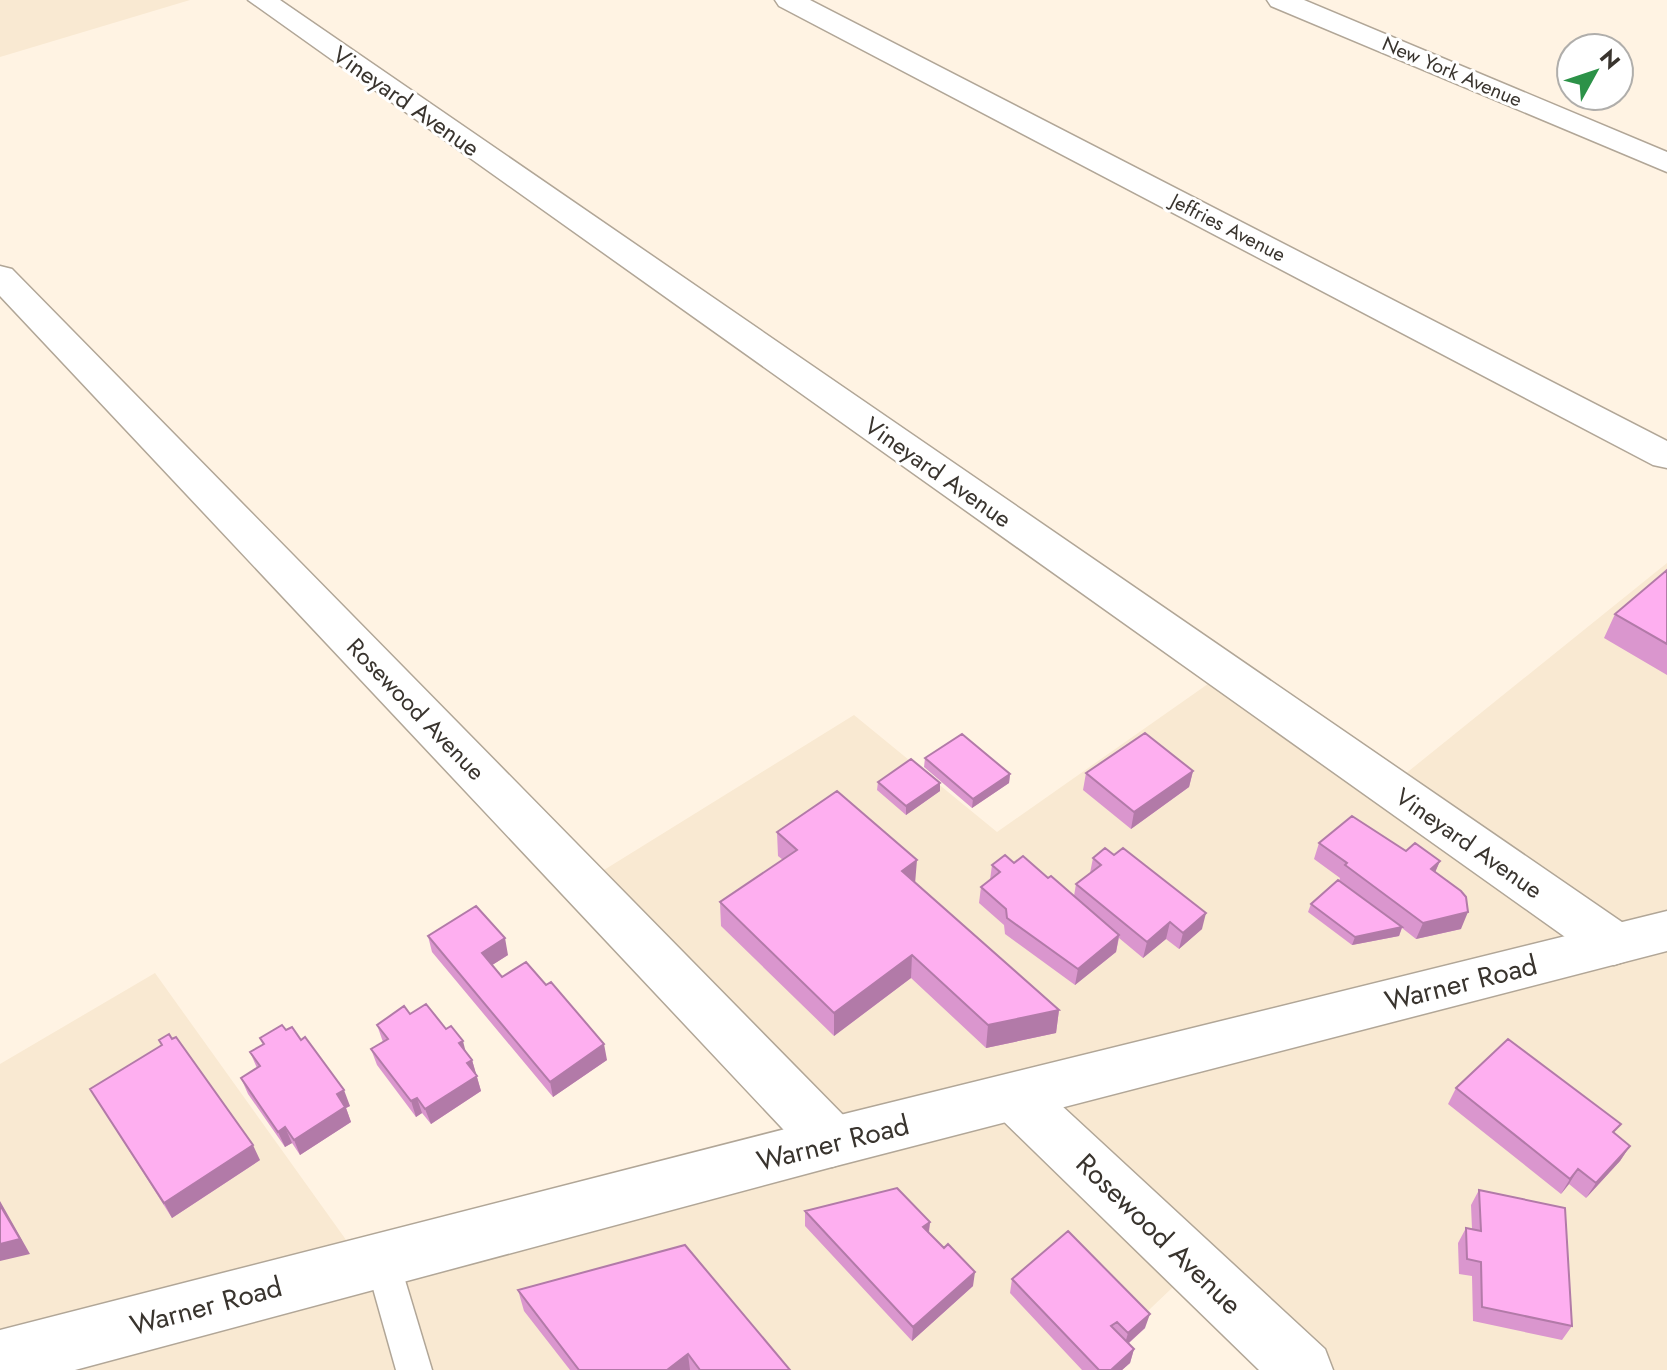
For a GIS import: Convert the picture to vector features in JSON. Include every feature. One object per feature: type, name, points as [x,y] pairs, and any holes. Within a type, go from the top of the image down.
[{"type":"street","name":"Vineyard Avenue","points":[[262,0],[1614,944]]},
{"type":"street","name":"Jeffries Avenue","points":[[789,0],[1667,456]]},
{"type":"street","name":"New York Avenue","points":[[1281,0],[1667,163]]},
{"type":"street","name":"Rosewood Avenue","points":[[0,276],[832,1142]]},
{"type":"street","name":"Warner Road","points":[[0,1360],[832,1142],[1016,1098],[1667,931]]},
{"type":"street","name":"Rosewood Avenue","points":[[1016,1098],[1303,1370]]},
{"type":"lane","points":[[382,1260],[414,1370]]},
{"type":"shaded area","points":[[0,0],[190,0],[0,57]]},
{"type":"shaded area","points":[[1667,563],[1667,1370],[1303,1370],[1194,1267],[1086,1370],[0,1370],[0,1064],[155,973],[364,1265],[831,1143],[583,883],[854,715],[997,832],[1225,672],[1389,787]]},
{"type":"building","points":[[1667,570],[1667,644],[1615,614]]},
{"type":"building","points":[[1145,733],[1193,771],[1134,812],[1086,773]]},
{"type":"building","points":[[962,734],[1010,774],[973,799],[925,758]]},
{"type":"building","points":[[911,759],[940,783],[906,806],[878,782]]},
{"type":"building","points":[[837,791],[917,860],[902,871],[1059,1010],[988,1025],[912,955],[834,1013],[720,902],[797,850],[777,832]]},
{"type":"building","points":[[1352,816],[1406,851],[1415,843],[1440,861],[1431,869],[1461,891],[1466,897],[1468,912],[1423,923],[1319,843]]},
{"type":"building","points":[[1105,848],[1114,855],[1123,848],[1206,913],[1183,933],[1170,922],[1147,942],[1076,884],[1101,865],[1093,858]]},
{"type":"building","points":[[1005,855],[1014,863],[1023,856],[1119,935],[1078,969],[1007,918],[1006,909],[981,887],[1000,872],[992,865]]},
{"type":"building","points":[[1338,880],[1402,927],[1355,937],[1311,904]]},
{"type":"building","points":[[476,906],[505,938],[482,953],[502,977],[526,962],[546,985],[551,982],[604,1044],[550,1082],[428,936]]},
{"type":"building","points":[[426,1004],[446,1029],[451,1026],[463,1041],[459,1043],[472,1060],[467,1063],[477,1076],[425,1109],[417,1098],[411,1101],[371,1049],[388,1039],[377,1025],[404,1006],[410,1014]]},
{"type":"building","points":[[282,1025],[286,1030],[292,1027],[301,1040],[305,1037],[344,1090],[337,1094],[345,1107],[294,1140],[285,1127],[278,1132],[241,1078],[260,1066],[250,1052],[264,1044],[260,1038]]},
{"type":"building","points":[[169,1034],[172,1039],[176,1037],[253,1145],[164,1203],[90,1089],[162,1045],[159,1040]]},
{"type":"building","points":[[1508,1039],[1621,1124],[1613,1132],[1630,1146],[1596,1183],[1578,1169],[1570,1179],[1456,1088]]},
{"type":"building","points":[[897,1188],[930,1222],[923,1227],[944,1248],[948,1244],[975,1272],[913,1327],[805,1211]]},
{"type":"building","points":[[1479,1190],[1565,1208],[1572,1326],[1482,1307],[1481,1262],[1467,1259],[1466,1228],[1481,1231]]},
{"type":"building","points":[[0,1205],[20,1239],[0,1244]]},
{"type":"building","points":[[1068,1231],[1150,1314],[1128,1333],[1117,1322],[1111,1326],[1134,1349],[1111,1370],[1099,1370],[1012,1279]]},
{"type":"building","points":[[685,1245],[790,1370],[700,1370],[688,1354],[667,1370],[579,1370],[518,1290]]}]
